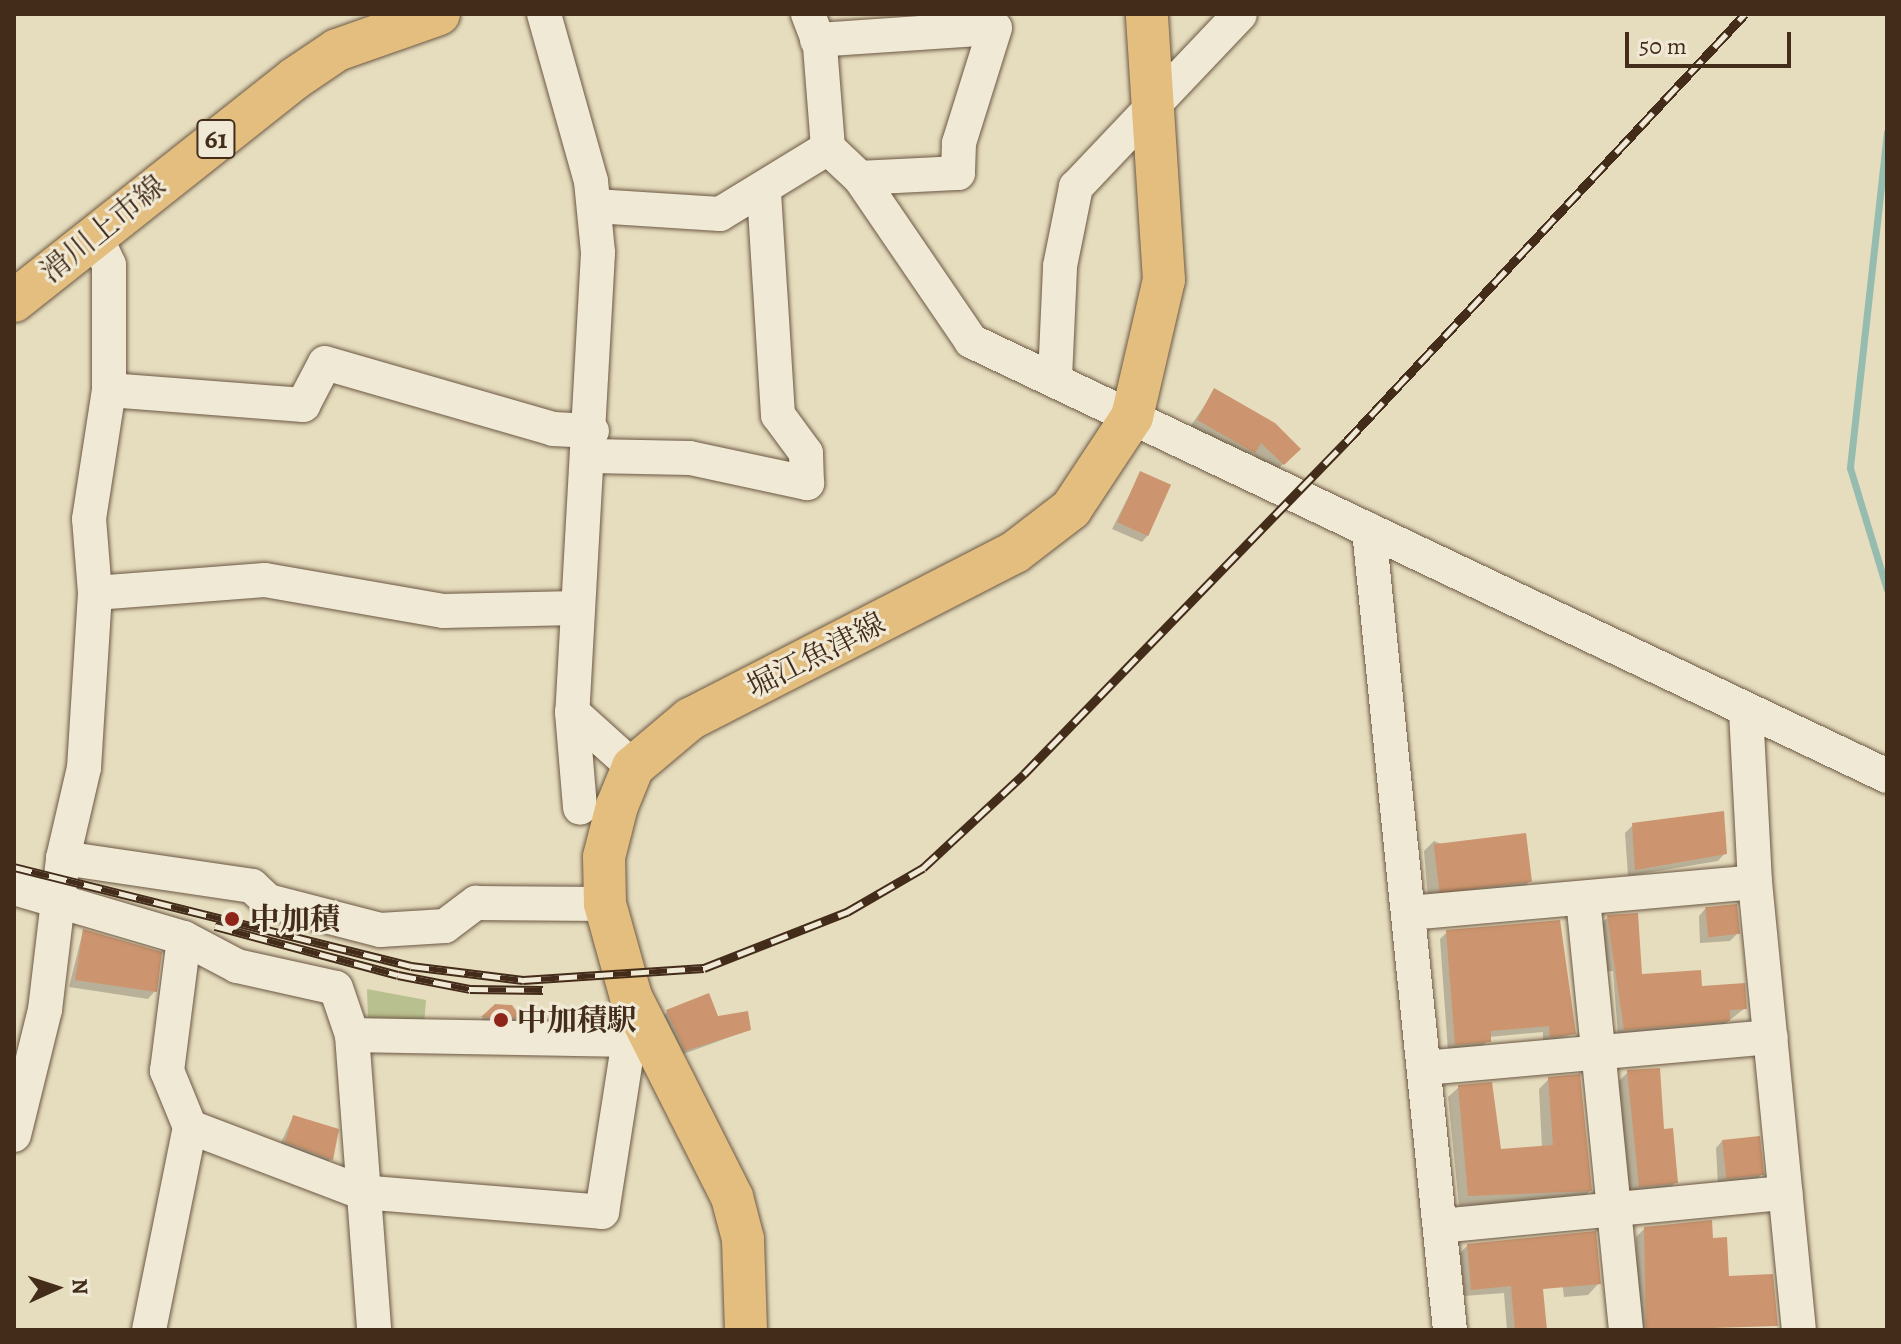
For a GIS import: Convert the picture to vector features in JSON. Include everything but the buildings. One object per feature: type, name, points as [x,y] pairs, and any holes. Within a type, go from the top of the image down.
[{"type":"main road","name":"滑川上市線","points":[[14,301],[316,64],[439,14]]},
{"type":"main road","name":"堀江魚津線","points":[[633,767],[690,719],[1015,552],[1071,509],[1132,417],[1164,280],[1156,104],[1147,14]]},
{"type":"main road","points":[[633,767],[604,857],[605,904],[636,1029],[732,1197],[743,1239],[746,1330]]},
{"type":"street","points":[[544,14],[595,206],[592,444],[577,608],[572,712],[580,808]]},
{"type":"street","points":[[1055,378],[1060,266],[1076,187],[1240,14]]},
{"type":"street","points":[[860,178],[958,173],[959,143],[995,28],[812,27],[828,148],[860,178],[971,341],[1055,378],[1887,776]]},
{"type":"street","points":[[595,206],[720,214],[764,193],[828,148]]},
{"type":"street","points":[[109,390],[303,405],[325,363],[553,429],[592,444],[690,458],[807,483],[806,453],[778,415],[764,193]]},
{"type":"street","points":[[14,1135],[45,1010],[63,858],[84,768],[95,593],[89,519],[109,390],[109,265],[96,237]]},
{"type":"street","points":[[1369,530],[1450,1330]]},
{"type":"street","points":[[95,593],[265,580],[443,611],[577,608]]},
{"type":"street","points":[[1746,711],[1755,882],[1799,1330]]},
{"type":"street","points":[[572,712],[633,767]]},
{"type":"street","points":[[63,858],[252,886],[268,901],[380,930],[445,926],[476,903],[605,904]]},
{"type":"street","points":[[1409,913],[1755,882]]},
{"type":"street","points":[[14,888],[184,938],[237,966],[336,988],[352,1035],[361,1192],[374,1330]]},
{"type":"street","points":[[1583,899],[1626,1330]]},
{"type":"street","points":[[149,1330],[190,1127],[167,1071],[184,938]]},
{"type":"street","points":[[190,1127],[361,1192],[602,1212],[636,1029],[352,1035]]},
{"type":"street","points":[[1424,1068],[1771,1037]]},
{"type":"street","points":[[1440,1226],[1785,1193]]},
{"type":"green space","points":[[367,989],[426,1000],[424,1025],[368,1019]]},
{"type":"waterway","points":[[1887,132],[1850,468],[1887,590]]},
{"type":"railway","points":[[14,867],[411,966],[523,980],[704,968],[847,912],[923,868],[1024,774],[1346,442],[1745,14]]},
{"type":"railway","points":[[215,926],[398,975],[470,989],[543,990]]},
{"type":"place","name":"中加積","points":[[232,919]]},
{"type":"place","name":"中加積駅","points":[[501,1020]]}]
